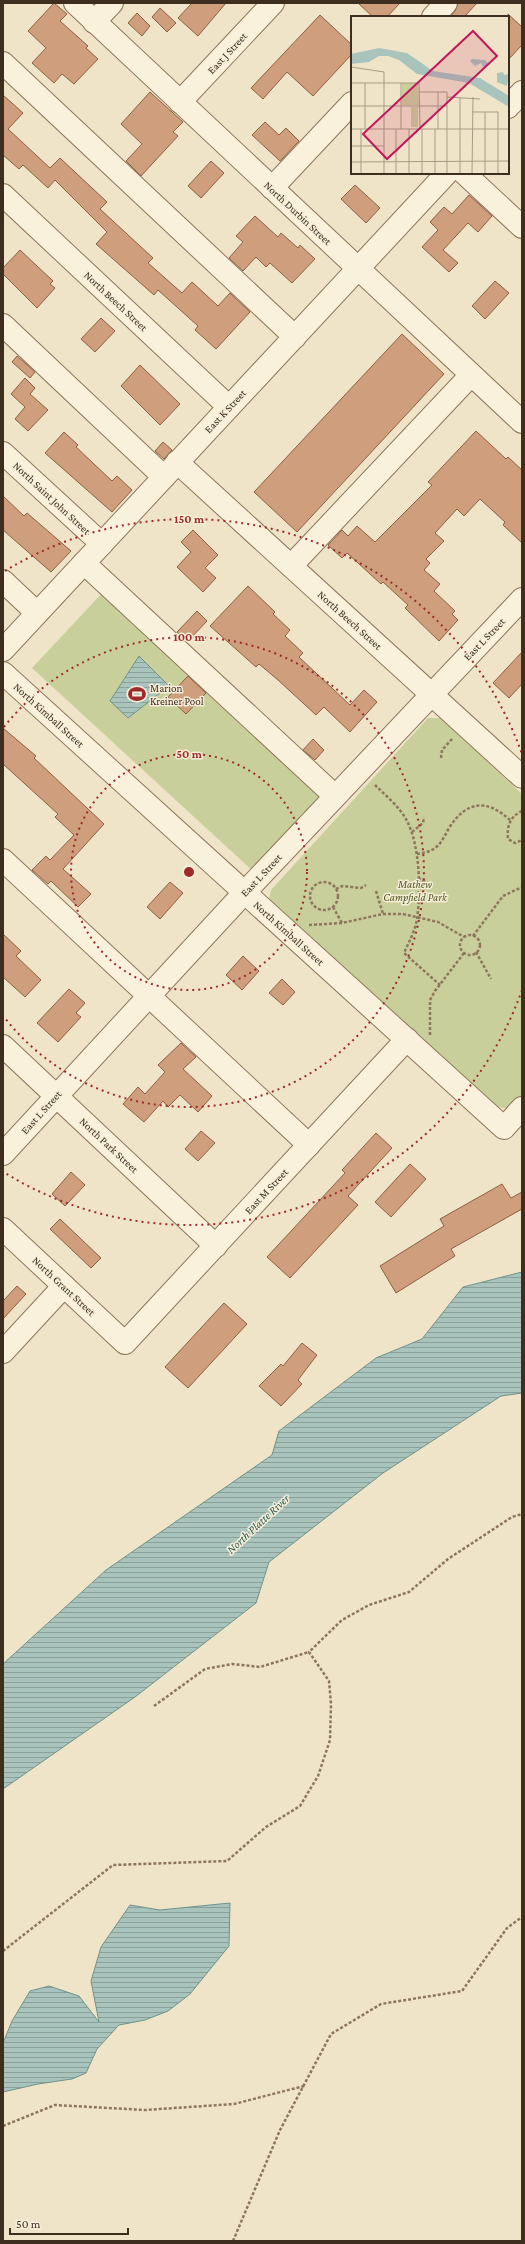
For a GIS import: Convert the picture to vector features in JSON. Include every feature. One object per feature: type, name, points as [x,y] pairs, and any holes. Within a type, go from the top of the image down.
[{"type":"street","name":"North Durbin Street","points":[[75,3],[522,422]]},
{"type":"street","points":[[94,22],[112,3]]},
{"type":"street","name":"East J Street","points":[[180,102],[274,3]]},
{"type":"street","points":[[434,16],[446,3]]},
{"type":"street","points":[[3,63],[294,337]]},
{"type":"street","points":[[509,106],[522,92]]},
{"type":"street","points":[[272,188],[351,104]]},
{"type":"street","name":"East K Street","points":[[3,650],[446,174]]},
{"type":"street","points":[[465,174],[522,227]]},
{"type":"street","name":"North Beech Street","points":[[3,195],[229,407]]},
{"type":"street","name":"North Beech Street","points":[[3,325],[170,470],[291,566],[522,777]]},
{"type":"street","points":[[291,566],[472,375]]},
{"type":"street","name":"North Saint John Street","points":[[3,453],[102,544]]},
{"type":"street","points":[[84,563],[335,796]]},
{"type":"street","points":[[3,581],[37,613]]},
{"type":"street","name":"East L Street","points":[[3,1154],[245,892],[522,599]]},
{"type":"street","name":"North Kimball Street","points":[[3,673],[504,1128],[522,1108]]},
{"type":"street","points":[[3,860],[309,1145]]},
{"type":"street","name":"East M Street","points":[[125,1343],[407,1040]]},
{"type":"street","name":"North Park Street","points":[[3,1046],[216,1246]]},
{"type":"street","name":"North Grant Street","points":[[3,1229],[125,1343]]},
{"type":"street","points":[[3,1352],[64,1286]]},
{"type":"path","points":[[441,758],[442,750],[454,737]]},
{"type":"path","points":[[375,784],[397,806],[412,832],[417,854],[417,918],[413,933],[404,953],[440,985]]},
{"type":"path","points":[[417,854],[435,848],[442,841],[456,818],[465,811],[476,806],[485,804],[495,808],[510,820]]},
{"type":"path","points":[[522,811],[510,820],[507,830],[508,839],[515,843],[522,840]]},
{"type":"path","points":[[412,832],[423,823],[424,817]]},
{"type":"path","points":[[418,878],[430,884]]},
{"type":"path","points":[[323,881],[333,885],[339,893],[336,904],[333,907],[330,909],[316,908],[309,898],[313,887],[323,881]]},
{"type":"path","points":[[336,889],[342,886],[361,888],[366,885]]},
{"type":"path","points":[[302,926],[342,924],[382,914],[403,914],[438,922],[464,937],[473,936],[503,896],[522,887]]},
{"type":"path","points":[[376,891],[382,914]]},
{"type":"path","points":[[333,907],[342,924]]},
{"type":"path","points":[[473,936],[479,944],[476,952],[491,979]]},
{"type":"path","points":[[464,937],[460,945],[464,953]]},
{"type":"path","points":[[464,953],[470,954],[476,952]]},
{"type":"path","points":[[431,1040],[429,1022],[430,1000],[464,953]]},
{"type":"path","points":[[154,1706],[206,1669],[232,1664],[260,1667],[309,1652],[342,1620],[369,1605],[409,1592],[448,1559],[512,1517],[522,1514]]},
{"type":"path","points":[[3,1951],[113,1865],[227,1861],[266,1827],[300,1806],[318,1776],[330,1740],[332,1704],[328,1681],[309,1652]]},
{"type":"path","points":[[233,2241],[280,2130],[331,2034],[381,2004],[462,1991],[507,1928],[522,1917]]},
{"type":"path","points":[[3,2126],[55,2105],[145,2110],[234,2104],[304,2086]]},
{"type":"green space","name":"Marion Kreiner Pool","points":[[105,590],[326,794],[254,872],[32,668]]},
{"type":"green space","name":"Mathew Campfield Park","points":[[428,718],[441,718],[522,794],[522,1095],[509,1109],[498,1107],[268,904],[271,890]]},
{"type":"water","name":"Marion Kreiner Pool","points":[[139,656],[169,686],[128,718],[110,701]]},
{"type":"water","name":"North Platte River","points":[[522,1272],[522,1393],[501,1396],[383,1473],[269,1562],[256,1603],[135,1697],[3,1789],[3,1664],[106,1570],[272,1455],[279,1431],[376,1358],[422,1339],[463,1287]]},
{"type":"water","points":[[230,1903],[229,1946],[190,1994],[168,2011],[145,2020],[119,2025],[97,2049],[86,2073],[72,2079],[38,2084],[3,2092],[3,2043],[12,2021],[30,1991],[49,1986],[79,1996],[99,2022],[91,1981],[101,1947],[130,1905],[160,1910]]},
{"type":"building","points":[[54,3],[67,14],[60,21],[88,46],[86,48],[98,59],[74,84],[62,74],[54,83],[32,63],[46,48],[28,31]]},
{"type":"building","points":[[192,3],[226,3],[198,36],[178,18]]},
{"type":"building","points":[[358,3],[400,3],[388,16],[372,16]]},
{"type":"building","points":[[458,3],[477,3],[465,16],[451,16],[455,11]]},
{"type":"building","points":[[160,8],[176,23],[167,32],[152,17]]},
{"type":"building","points":[[137,13],[150,26],[142,36],[128,23]]},
{"type":"building","points":[[508,14],[522,27],[522,45],[509,59],[509,16]]},
{"type":"building","points":[[320,15],[351,44],[351,55],[313,96],[287,72],[263,99],[251,88]]},
{"type":"building","points":[[150,92],[183,122],[173,132],[178,136],[141,176],[126,161],[142,144],[121,124]]},
{"type":"building","points":[[3,95],[23,113],[8,129],[50,168],[60,158],[107,202],[100,209],[153,258],[148,263],[182,293],[192,282],[218,306],[230,293],[250,312],[216,349],[195,330],[198,326],[158,290],[154,295],[96,244],[107,232],[55,180],[48,188],[23,165],[19,169],[3,155]]},
{"type":"building","points":[[265,122],[279,135],[286,128],[299,141],[280,161],[252,135]]},
{"type":"building","points":[[211,161],[224,173],[201,198],[188,186]]},
{"type":"building","points":[[355,185],[380,208],[366,223],[341,199]]},
{"type":"building","points":[[469,195],[492,216],[478,232],[468,223],[443,250],[458,263],[449,272],[422,247],[438,230],[430,222],[444,207],[452,214]]},
{"type":"building","points":[[255,216],[278,237],[281,233],[298,248],[300,245],[315,259],[292,283],[270,263],[266,267],[256,257],[243,271],[229,258],[243,242],[236,236]]},
{"type":"building","points":[[20,250],[53,281],[50,284],[55,288],[37,308],[3,274],[3,268]]},
{"type":"building","points":[[495,281],[509,293],[485,319],[472,306]]},
{"type":"building","points":[[101,318],[115,331],[95,352],[81,339]]},
{"type":"building","points":[[402,334],[444,374],[297,532],[254,492]]},
{"type":"building","points":[[17,356],[35,372],[30,378],[12,362]]},
{"type":"building","points":[[140,365],[180,404],[160,425],[121,386]]},
{"type":"building","points":[[25,378],[35,388],[30,394],[48,410],[28,431],[15,419],[25,407],[11,394]]},
{"type":"building","points":[[476,431],[506,459],[508,457],[522,470],[522,543],[503,525],[505,522],[480,499],[464,516],[457,509],[435,533],[444,541],[426,559],[430,563],[424,570],[440,584],[434,591],[455,611],[452,614],[458,620],[439,641],[405,608],[408,605],[383,582],[381,584],[347,553],[342,558],[328,545],[342,530],[348,536],[357,526],[375,542],[432,485],[428,482]]},
{"type":"building","points":[[64,432],[78,445],[76,447],[112,481],[117,476],[132,490],[112,512],[45,453]]},
{"type":"building","points":[[163,442],[172,450],[164,459],[155,451]]},
{"type":"building","points":[[3,496],[24,516],[27,513],[71,551],[51,572],[3,530]]},
{"type":"building","points":[[193,530],[218,555],[205,568],[216,578],[203,592],[177,567],[191,552],[181,542]]},
{"type":"building","points":[[248,586],[275,612],[273,614],[290,630],[285,636],[303,653],[299,657],[350,705],[364,690],[377,702],[350,732],[324,707],[316,715],[259,664],[256,667],[210,626]]},
{"type":"building","points":[[197,611],[207,621],[187,642],[177,632]]},
{"type":"building","points":[[522,652],[522,684],[509,698],[493,683]]},
{"type":"building","points":[[188,676],[206,693],[186,714],[168,697]]},
{"type":"building","points":[[3,728],[36,756],[34,758],[104,824],[63,869],[91,894],[78,907],[51,881],[48,884],[32,870],[46,856],[50,860],[74,835],[55,817],[58,814],[3,764]]},
{"type":"building","points":[[313,739],[324,750],[315,760],[303,750]]},
{"type":"building","points":[[170,882],[183,893],[160,919],[147,907]]},
{"type":"building","points":[[3,934],[21,951],[16,956],[41,980],[25,997],[3,977]]},
{"type":"building","points":[[243,956],[259,971],[242,990],[226,975]]},
{"type":"building","points":[[282,979],[295,992],[283,1005],[269,993]]},
{"type":"building","points":[[69,989],[85,1003],[76,1013],[81,1017],[58,1042],[37,1023]]},
{"type":"building","points":[[181,1043],[196,1057],[183,1069],[212,1096],[198,1112],[180,1095],[168,1107],[163,1101],[144,1122],[123,1104],[138,1087],[145,1094],[165,1072],[158,1065]]},
{"type":"building","points":[[201,1131],[215,1143],[198,1161],[185,1149]]},
{"type":"building","points":[[376,1133],[392,1148],[348,1196],[358,1205],[290,1278],[267,1257],[345,1173],[342,1170]]},
{"type":"building","points":[[410,1164],[426,1179],[391,1217],[375,1202]]},
{"type":"building","points":[[71,1172],[85,1185],[65,1206],[52,1194]]},
{"type":"building","points":[[502,1184],[511,1198],[522,1192],[522,1209],[451,1249],[455,1256],[396,1293],[380,1266],[444,1226],[440,1219]]},
{"type":"building","points":[[60,1219],[101,1258],[91,1268],[50,1229]]},
{"type":"building","points":[[17,1286],[26,1294],[3,1319],[3,1301]]},
{"type":"building","points":[[224,1303],[247,1324],[188,1388],[165,1367]]},
{"type":"building","points":[[302,1343],[317,1355],[298,1380],[302,1384],[281,1406],[259,1386],[281,1364],[283,1366]]},
{"type":"place","name":"Marion Kreiner Pool","points":[[137,694]]}]
